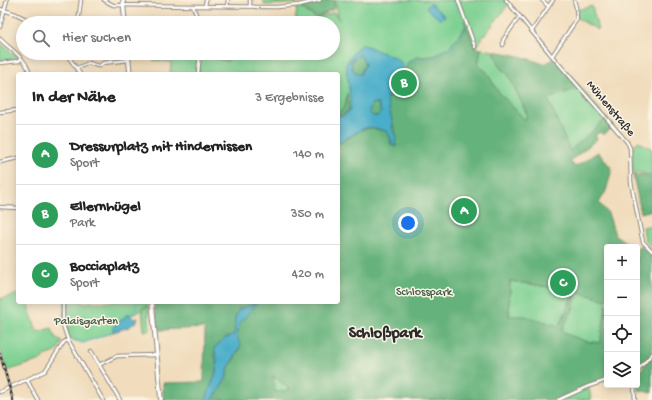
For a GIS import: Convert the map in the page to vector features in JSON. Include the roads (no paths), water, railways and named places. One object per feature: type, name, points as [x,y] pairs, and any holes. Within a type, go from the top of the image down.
[{"type":"street","points":[[0,27],[7,0]]},
{"type":"street","points":[[79,16],[81,0]]},
{"type":"street","points":[[104,0],[110,5],[250,7],[293,6],[320,0]]},
{"type":"street","points":[[123,0],[124,16]]},
{"type":"street","points":[[205,6],[206,0]]},
{"type":"street","points":[[227,6],[228,0]]},
{"type":"street","points":[[250,0],[250,7]]},
{"type":"street","points":[[458,0],[475,47]]},
{"type":"street","name":"Mühlenstraße","points":[[506,0],[552,56],[581,87],[630,148],[631,182],[641,233],[643,242],[652,251]]},
{"type":"street","points":[[542,0],[548,6]]},
{"type":"street","points":[[532,31],[552,0]]},
{"type":"street","points":[[552,56],[577,19],[574,0]]},
{"type":"street","points":[[193,6],[197,16]]},
{"type":"street","points":[[0,9],[18,16]]},
{"type":"street","points":[[503,45],[503,40],[520,16]]},
{"type":"street","points":[[0,39],[16,53]]},
{"type":"street","points":[[0,63],[20,60]]},
{"type":"street","points":[[23,60],[29,72]]},
{"type":"street","points":[[71,60],[79,72]]},
{"type":"street","points":[[77,68],[89,63],[99,66],[103,63],[129,60],[130,72]]},
{"type":"street","points":[[198,72],[199,60]]},
{"type":"street","points":[[0,112],[16,110]]},
{"type":"street","points":[[0,162],[16,158]]},
{"type":"street","points":[[0,207],[16,208]]},
{"type":"street","points":[[63,304],[63,325],[68,340],[103,400]]},
{"type":"street","points":[[152,304],[161,400]]},
{"type":"street","points":[[0,392],[41,374],[48,368],[64,342],[68,340]]},
{"type":"street","points":[[91,351],[120,400]]},
{"type":"street","points":[[640,368],[652,354]]},
{"type":"street","points":[[99,364],[117,356],[157,355]]},
{"type":"street","points":[[27,380],[38,400]]},
{"type":"street","points":[[558,400],[604,381]]},
{"type":"street","points":[[634,388],[635,400]]},
{"type":"water","points":[[430,3],[445,16],[441,20],[426,8]]},
{"type":"water","points":[[361,45],[392,56],[402,64],[401,73],[386,97],[393,124],[392,129],[397,137],[395,140],[396,147],[392,145],[390,136],[386,131],[369,127],[340,142],[340,116],[343,116],[350,110],[346,64],[356,49]],"holes":[[[360,54],[365,64],[360,75],[352,69],[351,61]],[[372,103],[378,104],[381,112],[378,116],[373,116],[369,113]]]},
{"type":"water","points":[[256,304],[239,324],[237,338],[241,345],[229,367],[226,379],[213,400],[206,400],[216,372],[217,359],[214,348],[224,339],[234,335],[235,318],[239,309]]},
{"type":"water","points":[[130,314],[133,319],[138,318],[137,321],[129,327],[113,332],[113,327],[126,315]]},
{"type":"waterway","points":[[453,0],[458,11],[457,12]]},
{"type":"waterway","points":[[406,64],[436,58],[444,50],[451,49],[464,31]]},
{"type":"waterway","points":[[312,72],[317,66]]},
{"type":"waterway","points":[[130,315],[136,309],[136,304]]},
{"type":"waterway","points":[[69,339],[83,343],[113,332]]},
{"type":"railway","points":[[0,354],[13,400]]},
{"type":"place","name":"Ellernhügel","points":[[404,83]]},
{"type":"place","name":"Dressurplatz mit Hindernissen","points":[[464,211]]},
{"type":"place","name":"Bocciaplatz","points":[[563,283]]},
{"type":"district","name":"Schloßpark","points":[[385,334]]},
{"type":"park label","name":"Schlosspark","points":[[424,293]]},
{"type":"park label","name":"Palaisgarten","points":[[86,322]]}]
